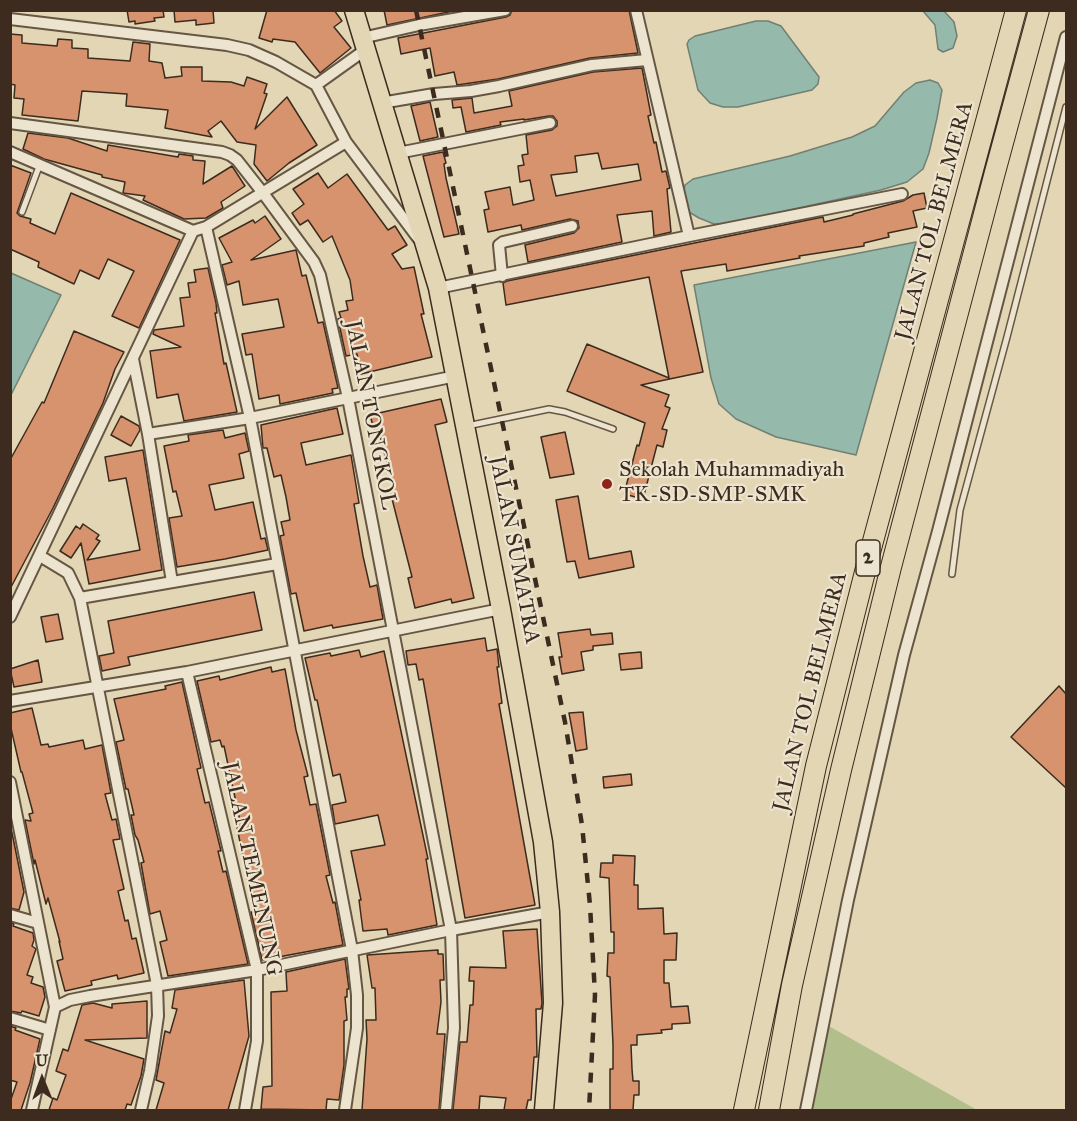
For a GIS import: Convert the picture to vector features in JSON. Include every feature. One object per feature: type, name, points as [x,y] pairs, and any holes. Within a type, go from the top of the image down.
[{"type":"highway","name":"JALAN SUMATRA","points":[[354,10],[438,288],[501,609],[543,842],[550,912],[553,1003],[544,1110]]},
{"type":"highway","name":"JALAN TOL BELMERA","points":[[744,1110],[816,766],[868,556],[1016,10]]},
{"type":"highway","name":"JALAN TOL BELMERA","points":[[769,1110],[792,985],[844,758],[903,521],[1039,10]]},
{"type":"street","points":[[316,86],[363,44],[419,25],[505,10]]},
{"type":"street","points":[[636,10],[689,236]]},
{"type":"street","points":[[10,19],[227,45],[262,55],[316,86],[346,142],[426,248]]},
{"type":"street","points":[[806,1110],[848,900],[904,655],[1066,43]]},
{"type":"street","points":[[381,103],[499,86],[592,65],[647,60]]},
{"type":"street","name":"JALAN TONGKOL","points":[[10,123],[222,152],[237,160],[314,262],[320,275],[348,398],[451,930],[454,1028],[446,1110]]},
{"type":"street","points":[[398,153],[550,123]]},
{"type":"street","points":[[10,152],[193,231],[206,227],[346,142]]},
{"type":"street","points":[[438,288],[902,194]]},
{"type":"street","points":[[502,276],[499,245],[572,226]]},
{"type":"street","points":[[206,227],[250,418],[352,950],[357,995],[357,1028],[345,1110]]},
{"type":"street","points":[[10,617],[193,231]]},
{"type":"street","points":[[133,358],[172,582]]},
{"type":"street","points":[[148,435],[250,418],[456,376]]},
{"type":"street","points":[[40,556],[68,573],[80,598],[157,985],[156,1034],[141,1110]]},
{"type":"street","points":[[80,598],[277,564]]},
{"type":"street","points":[[10,701],[97,689],[501,609]]},
{"type":"street","name":"JALAN TEMENUNG","points":[[187,672],[257,970],[258,1041],[245,1110]]},
{"type":"street","points":[[10,782],[55,1007],[32,1110]]},
{"type":"street","points":[[55,1007],[70,1000],[257,970],[550,912]]},
{"type":"street","points":[[10,915],[38,923]]},
{"type":"street","points":[[10,1018],[50,1029]]},
{"type":"lane","points":[[952,574],[960,510],[1066,107]]},
{"type":"lane","points":[[22,212],[40,164]]},
{"type":"lane","points":[[466,426],[549,410],[565,412],[613,429]]},
{"type":"green space","points":[[827,1025],[977,1110],[811,1110]]},
{"type":"shaded area","points":[[923,11],[944,11],[954,22],[957,36],[953,48],[943,52],[938,49],[935,25]]},
{"type":"shaded area","points":[[756,21],[768,21],[781,26],[819,77],[818,84],[812,90],[738,107],[723,107],[710,103],[698,90],[687,44],[689,40],[695,36]]},
{"type":"shaded area","points":[[930,80],[938,83],[942,90],[937,118],[923,169],[907,182],[881,190],[730,223],[714,224],[689,212],[683,195],[685,185],[693,179],[790,156],[852,137],[875,126],[904,92],[916,83]]},
{"type":"shaded area","points":[[916,242],[856,455],[776,437],[736,419],[719,404],[711,378],[694,285]]},
{"type":"shaded area","points":[[11,273],[61,295],[11,395]]},
{"type":"building","points":[[127,10],[163,10],[164,17],[135,24],[135,21],[129,22]]},
{"type":"building","points":[[174,10],[213,10],[214,23],[196,25],[196,20],[175,22]]},
{"type":"building","points":[[267,10],[334,10],[342,21],[334,27],[351,48],[320,73],[295,42],[273,39],[272,42],[259,38]]},
{"type":"building","points":[[384,10],[458,10],[387,25]]},
{"type":"building","points":[[512,10],[629,10],[638,53],[590,58],[498,79],[457,85],[454,72],[435,76],[430,48],[401,54],[398,38],[506,17]]},
{"type":"building","points":[[10,34],[22,35],[22,43],[57,46],[58,39],[72,40],[72,48],[88,49],[88,58],[130,61],[133,42],[150,44],[149,61],[162,63],[165,78],[182,76],[181,67],[202,67],[202,81],[231,82],[244,86],[247,77],[267,84],[264,93],[267,94],[255,129],[287,97],[317,145],[267,181],[254,164],[256,145],[237,142],[221,121],[208,131],[212,137],[165,128],[168,110],[126,106],[127,94],[82,91],[78,121],[22,115],[24,99],[14,98],[15,85],[10,84]]},
{"type":"building","points":[[642,68],[654,143],[656,142],[662,172],[666,171],[670,188],[667,189],[671,232],[654,236],[652,211],[617,215],[622,242],[528,262],[525,245],[574,233],[579,228],[578,221],[570,219],[522,230],[521,225],[488,232],[484,210],[489,209],[485,192],[510,187],[513,205],[534,200],[530,180],[520,182],[518,166],[524,165],[522,155],[528,154],[526,135],[552,130],[557,126],[557,121],[553,116],[524,119],[500,122],[501,125],[466,132],[461,107],[453,108],[452,100],[472,98],[474,113],[512,106],[509,91],[593,72]],"holes":[[[598,153],[602,169],[638,164],[641,180],[556,196],[551,175],[577,172],[575,156]]]},
{"type":"building","points":[[430,102],[438,137],[420,141],[411,106]]},
{"type":"building","points":[[28,133],[68,138],[107,151],[108,145],[178,157],[179,154],[193,156],[193,160],[205,161],[203,184],[232,166],[245,186],[221,202],[223,208],[206,218],[184,219],[143,200],[145,196],[123,193],[125,182],[44,159],[23,149]]},
{"type":"building","points":[[443,152],[446,178],[459,234],[444,237],[423,156]]},
{"type":"building","points":[[10,165],[31,173],[17,213],[31,219],[30,223],[55,234],[71,193],[180,240],[139,328],[112,316],[134,271],[108,259],[99,279],[80,270],[74,284],[38,267],[39,262],[10,249]]},
{"type":"building","points":[[318,173],[328,188],[347,174],[388,230],[395,226],[407,245],[392,254],[402,269],[414,267],[424,314],[421,314],[432,357],[361,374],[357,354],[346,356],[338,319],[341,318],[339,312],[348,310],[346,301],[353,300],[350,280],[332,236],[323,242],[308,220],[300,225],[292,213],[304,204],[293,189]]},
{"type":"building","points":[[924,193],[927,208],[913,211],[917,227],[888,233],[889,237],[864,243],[864,246],[799,256],[800,258],[727,271],[726,264],[681,271],[703,372],[641,385],[669,395],[665,406],[670,408],[662,429],[667,430],[663,447],[657,445],[643,499],[624,494],[645,423],[567,391],[587,344],[669,378],[649,277],[506,305],[503,283],[507,281],[823,217],[824,222],[903,201],[913,195]]},
{"type":"building","points":[[265,216],[281,239],[251,260],[296,250],[302,276],[306,275],[318,323],[323,322],[338,388],[332,389],[333,393],[280,404],[279,395],[259,399],[252,354],[246,355],[242,334],[284,327],[278,299],[243,305],[239,281],[227,285],[222,265],[232,262],[219,238],[253,220],[255,223]]},
{"type":"building","points":[[208,268],[216,303],[217,313],[215,313],[224,364],[226,363],[237,412],[184,421],[178,394],[157,398],[150,351],[181,347],[153,334],[154,330],[184,326],[180,298],[190,297],[188,283],[196,282],[194,270]]},
{"type":"building","points":[[74,331],[124,352],[115,369],[103,403],[53,508],[10,589],[10,460],[42,402],[44,403]]},
{"type":"building","points":[[441,399],[447,422],[435,425],[474,598],[452,603],[451,599],[415,608],[408,578],[412,577],[390,491],[394,490],[380,436],[376,437],[370,415]]},
{"type":"building","points":[[337,408],[343,434],[301,443],[306,465],[351,455],[359,503],[354,504],[363,556],[370,587],[377,585],[383,619],[304,631],[296,593],[291,594],[280,536],[284,535],[281,522],[290,520],[286,497],[281,475],[274,477],[267,448],[263,448],[261,425]]},
{"type":"building","points":[[121,416],[139,426],[140,430],[131,446],[111,435]]},
{"type":"building","points":[[223,430],[225,438],[245,433],[249,451],[239,454],[244,478],[209,485],[215,510],[253,502],[261,539],[265,538],[268,550],[177,567],[169,518],[182,516],[176,491],[173,492],[164,446],[189,441],[188,435]]},
{"type":"building","points":[[565,432],[574,474],[550,478],[541,437]]},
{"type":"building","points":[[143,450],[162,570],[89,584],[81,543],[71,558],[60,551],[76,526],[80,529],[83,524],[99,535],[96,539],[100,541],[87,560],[140,550],[126,478],[109,481],[105,457]]},
{"type":"building","points":[[578,496],[589,559],[631,551],[634,567],[579,578],[575,561],[567,562],[556,500]]},
{"type":"building","points":[[254,592],[262,630],[128,657],[130,665],[102,671],[99,656],[114,653],[108,621]]},
{"type":"building","points":[[58,614],[63,639],[46,642],[41,617]]},
{"type":"building","points":[[590,629],[591,635],[612,633],[613,644],[593,646],[593,650],[581,652],[584,670],[562,674],[558,633]]},
{"type":"building","points":[[485,638],[487,651],[497,649],[502,703],[499,704],[535,905],[465,918],[423,679],[419,680],[416,664],[408,665],[406,651]]},
{"type":"building","points":[[359,650],[361,657],[384,651],[428,859],[426,859],[437,925],[388,935],[387,929],[363,931],[359,900],[361,900],[351,851],[385,845],[378,815],[335,824],[332,805],[346,802],[340,774],[333,776],[317,700],[315,700],[305,658],[330,653],[331,656]]},
{"type":"building","points":[[641,652],[642,668],[621,670],[619,654]]},
{"type":"building","points":[[38,660],[42,682],[14,687],[10,669]]},
{"type":"building","points":[[271,667],[272,672],[285,669],[296,730],[308,776],[304,777],[310,805],[316,804],[330,875],[326,876],[333,903],[335,902],[343,945],[262,960],[251,912],[254,912],[236,822],[240,821],[224,746],[222,747],[220,740],[211,742],[197,681],[219,676],[220,680]]},
{"type":"building","points":[[182,682],[201,768],[197,769],[205,803],[209,802],[221,851],[218,851],[223,872],[226,871],[248,964],[168,976],[160,942],[167,940],[160,911],[150,914],[141,863],[144,862],[135,835],[131,815],[134,815],[116,742],[124,740],[114,699],[166,689],[165,686]]},
{"type":"building","points":[[1059,686],[1066,694],[1066,788],[1011,737]]},
{"type":"building","points":[[32,708],[41,745],[48,744],[49,747],[83,740],[85,749],[102,745],[111,793],[105,794],[112,820],[116,819],[120,839],[113,840],[124,889],[118,891],[125,921],[128,920],[132,939],[136,938],[144,973],[118,979],[117,975],[91,981],[92,985],[65,991],[57,961],[63,959],[60,942],[48,898],[46,904],[35,860],[34,864],[25,820],[31,821],[29,814],[33,813],[10,724],[10,713]]},
{"type":"building","points":[[583,712],[587,749],[576,751],[569,713]]},
{"type":"building","points":[[631,774],[632,785],[604,788],[603,777]]},
{"type":"building","points":[[10,823],[24,892],[19,910],[10,908]]},
{"type":"building","points":[[613,855],[635,856],[634,885],[638,885],[638,909],[663,908],[664,934],[677,933],[676,960],[664,960],[664,983],[669,983],[671,1007],[688,1006],[690,1023],[672,1024],[672,1029],[661,1030],[662,1033],[637,1035],[637,1045],[631,1045],[633,1081],[639,1081],[639,1095],[634,1095],[633,1110],[610,1110],[610,1069],[613,1069],[613,1045],[610,977],[607,976],[608,953],[614,953],[614,932],[611,932],[609,878],[600,877],[601,863],[613,863]]},
{"type":"building","points":[[10,923],[33,933],[32,946],[36,949],[27,975],[33,977],[31,983],[43,987],[45,997],[39,1016],[22,1011],[21,1013],[10,1011]]},
{"type":"building","points":[[537,929],[542,1003],[541,1009],[536,1009],[537,1057],[534,1057],[531,1100],[528,1100],[526,1110],[504,1110],[506,1098],[480,1096],[479,1110],[453,1110],[460,1042],[467,1042],[470,1005],[473,1005],[474,981],[469,981],[470,967],[506,968],[503,931]]},
{"type":"building","points":[[438,950],[438,954],[443,954],[444,980],[440,980],[441,1002],[437,1034],[445,1034],[439,1110],[362,1110],[367,1039],[366,1020],[376,1020],[375,988],[372,988],[367,955]]},
{"type":"building","points":[[345,959],[349,989],[345,997],[347,1020],[344,1021],[344,1065],[339,1100],[327,1099],[326,1110],[261,1109],[263,1087],[272,1086],[271,992],[287,991],[286,972]]},
{"type":"building","points":[[244,980],[249,1036],[228,1110],[156,1110],[164,1083],[156,1080],[165,1031],[170,1033],[177,1009],[172,1008],[175,990]]},
{"type":"building","points":[[147,1001],[147,1038],[85,1040],[144,1059],[131,1105],[127,1104],[125,1110],[49,1110],[53,1098],[57,1100],[66,1075],[56,1071],[63,1049],[68,1051],[82,1005],[93,1003],[112,1008],[112,1004]]},
{"type":"building","points":[[10,1026],[40,1039],[21,1110],[10,1110],[10,1102],[17,1082],[10,1080]]},
{"type":"railway","points":[[416,10],[565,722],[582,825],[590,905],[595,995],[589,1110]]},
{"type":"place","name":"Sekolah Muhammadiyah TK-SD-SMP-SMK","points":[[607,484]]}]
